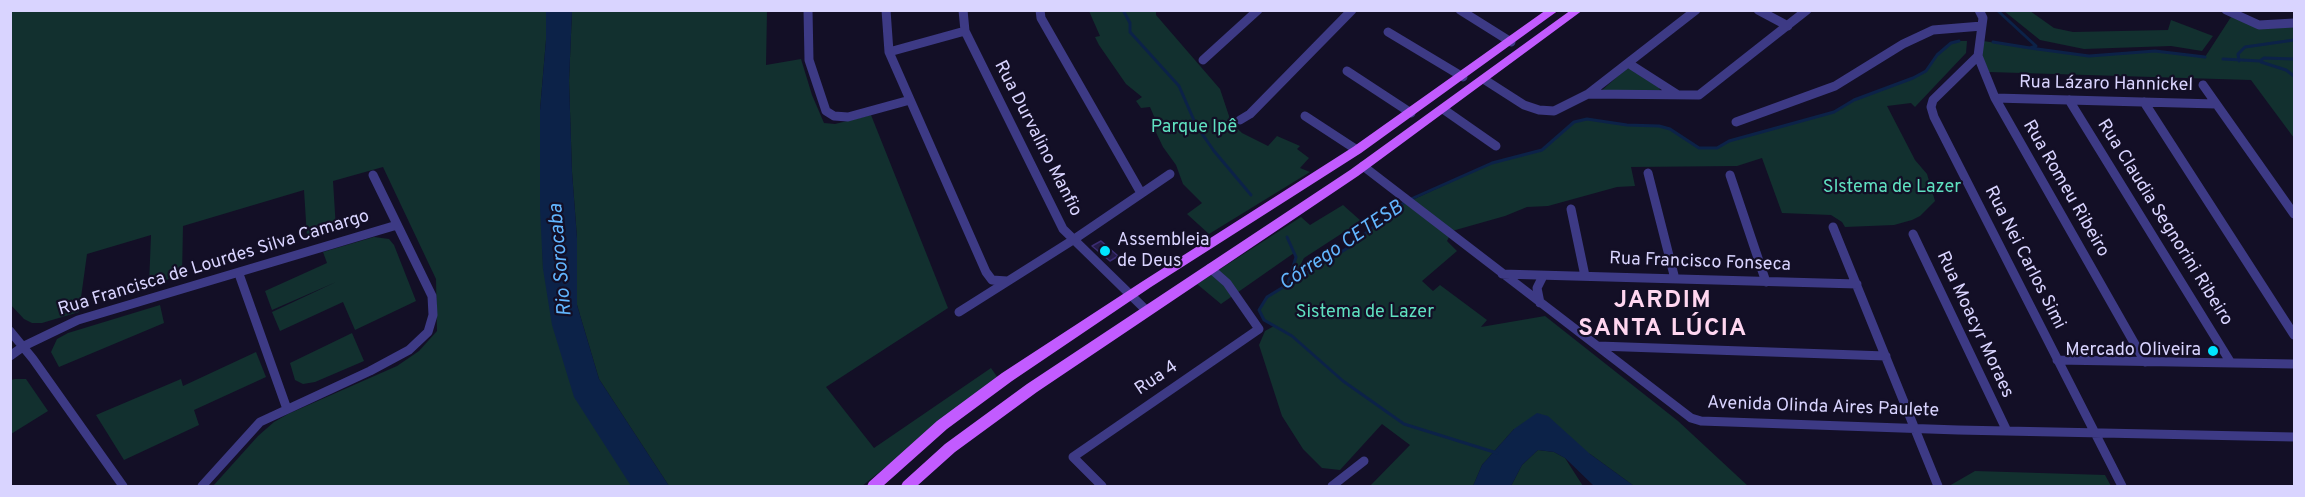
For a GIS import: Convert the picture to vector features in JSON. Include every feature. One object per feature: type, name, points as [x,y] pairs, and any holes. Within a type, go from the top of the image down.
[{"type":"main road","points":[[874,486],[925,440],[1007,377],[1130,295],[1357,150],[1554,10]]},
{"type":"main road","points":[[908,486],[944,453],[1032,388],[1363,166],[1485,80],[1578,10]]},
{"type":"main road","points":[[1345,158],[1363,166]]},
{"type":"street","points":[[808,10],[809,60],[826,111],[834,116],[848,117],[910,100]]},
{"type":"street","points":[[885,10],[889,52],[990,278],[989,292]]},
{"type":"street","name":"Rua Durvalino Manfio","points":[[963,10],[964,31],[1063,229],[1147,311]]},
{"type":"street","points":[[1040,10],[1041,18],[1141,194]]},
{"type":"street","points":[[1203,60],[1258,10]]},
{"type":"street","points":[[1240,120],[1250,114],[1352,10]]},
{"type":"street","points":[[1460,10],[1511,42]]},
{"type":"street","points":[[1485,80],[1524,105],[1539,110],[1554,111],[1588,94],[1696,10]]},
{"type":"street","points":[[1758,10],[1788,26]]},
{"type":"street","points":[[1588,94],[1699,95],[1807,10]]},
{"type":"street","points":[[1736,122],[1835,86],[1903,44],[1933,30],[1982,26],[1983,18],[1979,10]]},
{"type":"street","points":[[2230,11],[2259,25],[2295,23]]},
{"type":"street","name":"Rua Romeu Ribeiro","points":[[1982,26],[1978,54],[1995,98],[2145,362]]},
{"type":"street","points":[[889,52],[964,31]]},
{"type":"street","points":[[1388,32],[1462,77]]},
{"type":"street","name":"Rua Nei Carlos Simi","points":[[1978,54],[1933,100],[1931,107],[1934,117],[2122,486]]},
{"type":"street","points":[[1628,63],[1678,96]]},
{"type":"street","points":[[1347,71],[1410,113]]},
{"type":"street","points":[[2203,85],[2295,214]]},
{"type":"street","name":"Rua Lázaro Hannickel","points":[[1995,98],[2216,104]]},
{"type":"street","name":"Rua Claudia Segnorini Ribeiro","points":[[2069,100],[2231,363]]},
{"type":"street","points":[[2144,102],[2295,335]]},
{"type":"street","points":[[1443,109],[1496,146]]},
{"type":"street","points":[[1305,116],[1357,150]]},
{"type":"street","name":"Avenida Olinda Aires Paulete","points":[[1363,166],[1683,413],[1701,421],[2295,437]]},
{"type":"street","points":[[1648,173],[1675,279]]},
{"type":"street","points":[[959,312],[1073,240],[1170,174]]},
{"type":"street","points":[[202,486],[260,422],[370,371],[409,350],[428,332],[433,315],[432,296],[373,175]]},
{"type":"street","points":[[1730,175],[1766,282]]},
{"type":"street","points":[[1571,209],[1585,276]]},
{"type":"street","name":"Rua Francisca de Lourdes Silva Camargo","points":[[10,356],[24,346],[78,320],[397,225]]},
{"type":"street","points":[[1833,227],[1938,486]]},
{"type":"street","name":"Rua Moacyr Moraes","points":[[1913,234],[2006,429]]},
{"type":"street","name":"Rua 4","points":[[1102,486],[1073,457],[1259,329],[1227,283],[1210,268]]},
{"type":"street","name":"Rua Francisco Fonseca","points":[[1502,273],[1857,284]]},
{"type":"street","points":[[238,274],[287,409]]},
{"type":"street","points":[[1540,303],[1537,288],[1543,276]]},
{"type":"street","points":[[990,278],[997,282],[1007,281]]},
{"type":"street","points":[[10,331],[24,346],[123,486]]},
{"type":"street","points":[[1596,346],[1886,356]]},
{"type":"street","points":[[1623,366],[1630,347]]},
{"type":"street","points":[[2057,360],[2295,364]]},
{"type":"street","points":[[1332,486],[1364,461]]},
{"type":"green space","points":[[10,11],[546,11],[540,110],[543,268],[633,486],[213,486],[258,436],[274,422],[397,366],[419,351],[437,331],[436,279],[383,167],[333,181],[336,229],[307,237],[304,190],[183,226],[182,275],[149,285],[151,235],[87,254],[79,312],[42,323],[32,323],[24,319],[10,304]]},
{"type":"green space","points":[[572,11],[767,11],[766,65],[801,59],[812,95],[824,123],[835,124],[871,115],[948,308],[826,387],[874,448],[991,368],[998,378],[862,486],[669,486],[599,379],[577,305],[577,238],[569,81]]},
{"type":"green space","name":"Parque Ipê","points":[[1089,11],[1156,11],[1156,15],[1220,89],[1231,122],[1242,133],[1268,146],[1277,136],[1300,146],[1297,149],[1309,158],[1300,168],[1310,172],[1209,234],[1187,214],[1202,203],[1183,184],[1176,165],[1163,147],[1151,122],[1156,121],[1150,107],[1141,108],[1136,101],[1142,97],[1126,84],[1099,45],[1095,37],[1100,36]]},
{"type":"green space","points":[[2004,11],[2030,11],[2054,28],[2073,32],[2168,30],[2171,20],[2213,36],[2202,51],[2171,46],[2084,49],[2040,40]]},
{"type":"green space","points":[[2231,17],[2294,27],[2294,138],[2251,80],[1989,72],[1982,56],[1983,41],[2089,56],[2155,51],[2205,57]]},
{"type":"green space","name":"Sistema de Lazer","points":[[1967,41],[1966,53],[1915,107],[1911,103],[1887,106],[1915,160],[1927,174],[1935,201],[1920,216],[1912,220],[1894,225],[1845,227],[1842,222],[1831,215],[1782,213],[1762,158],[1737,166],[1631,167],[1635,186],[1617,187],[1548,206],[1527,207],[1505,216],[1452,231],[1447,241],[1457,251],[1422,281],[1433,291],[1440,285],[1487,320],[1481,327],[1545,316],[1678,421],[1748,486],[1634,486],[1590,454],[1514,429],[1482,465],[1473,486],[1370,486],[1410,445],[1382,424],[1340,470],[1322,468],[1303,449],[1282,416],[1259,345],[1265,331],[1274,326],[1264,320],[1259,310],[1267,297],[1346,249],[1397,207],[1492,163],[1542,150],[1574,122],[1587,119],[1627,125],[1659,126],[1670,129],[1699,148],[1717,148],[1729,141],[1834,112],[1854,100],[1913,78],[1926,71],[1937,55],[1951,43]]},
{"type":"green space","points":[[1631,68],[1659,87],[1660,91],[1600,92],[1626,69]]},
{"type":"green space","points":[[1343,205],[1361,221],[1304,258],[1292,281],[1289,282],[1296,257],[1294,253],[1221,304],[1197,284],[1301,217],[1310,225]]},
{"type":"green space","points":[[374,237],[389,239],[394,245],[416,301],[355,330],[343,302],[280,331],[272,312],[336,282],[272,310],[265,291],[327,263],[323,252]]},
{"type":"green space","points":[[160,305],[164,323],[59,367],[51,352],[57,339],[68,333]]},
{"type":"green space","points":[[352,333],[364,361],[315,382],[303,384],[295,380],[290,363]]},
{"type":"green space","points":[[256,352],[266,377],[194,410],[199,425],[124,460],[96,415],[181,379],[183,386]]},
{"type":"green space","points":[[26,379],[48,411],[11,434],[11,380]]},
{"type":"green space","points":[[1538,450],[1554,452],[1565,458],[1583,486],[1511,486],[1522,465]]},
{"type":"green space","points":[[1975,471],[2105,475],[2111,486],[1949,486]]},
{"type":"water","name":"Rio Sorocaba","points":[[546,11],[572,11],[569,81],[577,238],[577,305],[599,379],[669,486],[631,486],[574,397],[552,325],[543,269],[540,209],[540,110]]},
{"type":"water","points":[[1537,413],[1548,416],[1590,454],[1634,486],[1594,486],[1565,458],[1554,452],[1538,450],[1522,465],[1511,486],[1473,486],[1482,465],[1514,429]]},
{"type":"building","name":"Assembleia de Deus","points":[[1101,241],[1118,256],[1110,261],[1092,246]]},
{"type":"waterway","points":[[1123,10],[1130,23],[1130,32],[1179,86],[1196,125],[1214,151],[1251,195]]},
{"type":"waterway","name":"Córrego CETESB","points":[[1997,10],[2036,46],[2030,48]]},
{"type":"waterway","points":[[2239,60],[2238,54],[2245,47],[2294,40]]},
{"type":"waterway","name":"Córrego CETESB","points":[[1411,199],[1492,163],[1542,150],[1574,122],[1587,119],[1627,125],[1659,126],[1670,129],[1699,148],[1717,148],[1729,141],[1834,112],[1854,100],[1913,78],[1926,71],[1937,55],[1951,43],[1959,41]]},
{"type":"waterway","name":"Córrego CETESB","points":[[1993,42],[2030,48]]},
{"type":"waterway","points":[[2030,48],[2089,56],[2155,51],[2205,57]]},
{"type":"waterway","points":[[2223,59],[2239,60]]},
{"type":"waterway","points":[[2239,60],[2294,59]]},
{"type":"waterway","points":[[2261,62],[2286,70],[2294,76]]},
{"type":"waterway","name":"Córrego CETESB","points":[[1405,202],[1346,249],[1267,297],[1259,310],[1264,320],[1292,336],[1343,381],[1404,424],[1497,453]]},
{"type":"waterway","points":[[1287,237],[1296,257],[1288,283]]},
{"type":"place","name":"Assembleia de Deus","points":[[1105,251]]},
{"type":"place","name":"Mercado Oliveira","points":[[2213,351]]},
{"type":"district","name":"JARDIM SANTA LÚCIA","points":[[1663,316]]},
{"type":"park label","name":"SIstema de Lazer","points":[[1892,188]]}]
